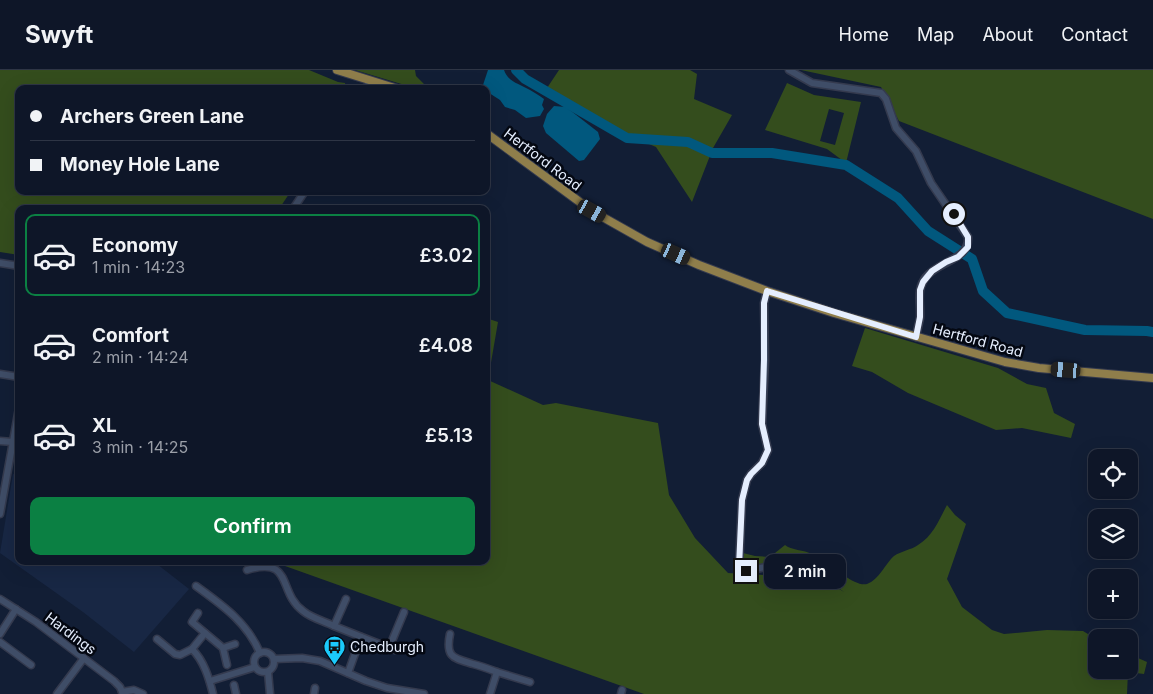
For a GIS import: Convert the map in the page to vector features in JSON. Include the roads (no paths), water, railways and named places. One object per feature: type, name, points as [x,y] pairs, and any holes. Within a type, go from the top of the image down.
[{"type":"main road","points":[[337,70],[374,83]]},
{"type":"main road","name":"Hertford Road","points":[[490,136],[600,216],[661,248],[767,291],[916,337],[982,356],[1026,366],[1153,378]]},
{"type":"street","points":[[789,70],[812,83],[881,94],[886,99],[896,128],[916,151],[931,182],[968,237],[968,247],[961,255],[938,266],[923,282],[920,290],[920,317],[916,337]]},
{"type":"street","points":[[0,263],[15,265]]},
{"type":"street","points":[[767,291],[764,303],[762,424],[768,450],[762,463],[747,480],[742,500],[739,567],[741,570],[746,571],[780,564],[798,571],[812,568]]},
{"type":"street","points":[[0,374],[15,377]]},
{"type":"street","points":[[0,514],[15,431]]},
{"type":"street","points":[[0,441],[13,442]]},
{"type":"street","points":[[247,570],[264,566],[275,569],[280,574],[292,598],[302,611],[392,649],[404,612]]},
{"type":"street","points":[[196,586],[236,616],[248,631],[260,653]]},
{"type":"street","name":"Hardings","points":[[0,599],[84,658],[117,684],[123,693],[134,690],[143,694]]},
{"type":"street","points":[[334,626],[346,599]]},
{"type":"street","points":[[0,634],[16,609]]},
{"type":"street","points":[[198,613],[192,622],[223,648],[227,665]]},
{"type":"street","points":[[157,638],[177,655],[185,654],[192,649],[205,633]]},
{"type":"street","points":[[450,634],[450,654],[456,660],[530,682]]},
{"type":"street","points":[[348,673],[361,637]]},
{"type":"street","points":[[0,642],[32,665]]},
{"type":"street","points":[[223,648],[235,644]]},
{"type":"street","points":[[192,649],[202,662],[213,694]]},
{"type":"street","points":[[254,667],[262,673],[268,672],[274,665],[274,659],[270,654],[260,653]]},
{"type":"street","points":[[254,667],[254,660],[260,653]]},
{"type":"street","points":[[57,694],[84,658]]},
{"type":"street","points":[[274,659],[302,658],[320,661],[386,691],[424,694]]},
{"type":"street","points":[[210,681],[254,667]]},
{"type":"street","points":[[268,672],[270,694]]},
{"type":"street","points":[[490,694],[497,672]]},
{"type":"street","points":[[234,685],[236,694]]},
{"type":"waterway","points":[[516,70],[525,79],[627,138],[688,142],[712,153],[772,153],[846,165],[898,198],[928,231],[972,259],[983,291],[1007,313],[1085,330],[1153,332]]},
{"type":"place","name":"Chedburgh","points":[[334,665]]}]
